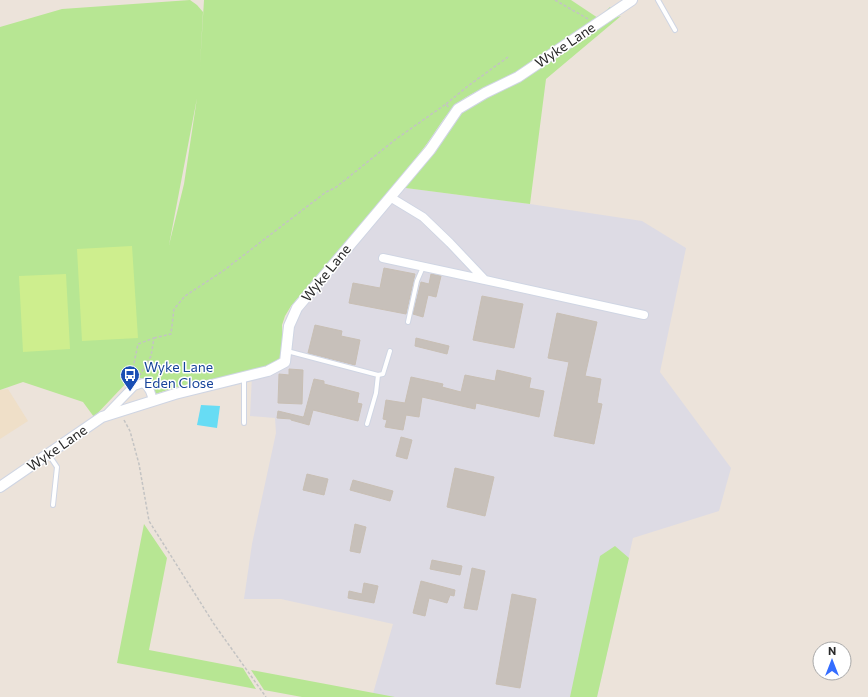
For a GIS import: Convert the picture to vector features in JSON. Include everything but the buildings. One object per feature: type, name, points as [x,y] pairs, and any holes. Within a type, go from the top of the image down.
[{"type":"street","name":"Wyke Lane","points":[[0,487],[105,416],[152,401],[268,371],[285,362],[289,326],[297,308],[430,150],[458,109],[485,93],[518,77],[632,0]]},
{"type":"street","points":[[390,197],[423,217],[450,243],[484,280]]},
{"type":"street","points":[[383,258],[644,315]]},
{"type":"street","points":[[105,416],[136,385],[143,383],[151,391],[152,401]]},
{"type":"lane","points":[[658,0],[675,30]]},
{"type":"lane","points":[[408,322],[417,281],[423,267]]},
{"type":"lane","points":[[287,350],[378,375],[383,374],[390,351]]},
{"type":"lane","points":[[367,424],[376,393],[378,375]]},
{"type":"lane","points":[[244,377],[244,423]]},
{"type":"lane","points":[[49,455],[57,468],[53,505]]},
{"type":"path","points":[[555,0],[596,24]]},
{"type":"path","points":[[136,385],[130,376],[134,368],[135,349],[138,344],[171,334],[174,309],[185,296],[223,271],[326,192],[335,188],[396,139],[446,104],[508,57]]},
{"type":"path","points":[[446,104],[455,113]]},
{"type":"path","points":[[136,385],[152,352],[154,338]]},
{"type":"path","points":[[118,412],[132,437],[139,464],[149,522],[214,624],[266,697]]},
{"type":"shaded area","points":[[398,187],[530,204],[642,221],[686,248],[660,372],[731,468],[719,511],[633,538],[597,697],[372,697],[393,624],[281,599],[244,599],[252,544],[276,433],[275,418],[250,416],[252,375],[285,362],[289,326]]},
{"type":"shaded area","points":[[8,389],[28,421],[0,439],[0,390]]},
{"type":"green space","points":[[190,0],[203,12],[200,66],[204,0],[571,0],[598,18],[610,7],[612,9],[622,0],[626,0],[598,23],[621,16],[546,79],[530,204],[398,187],[458,109],[484,88],[471,94],[452,108],[403,173],[291,306],[282,325],[283,344],[281,357],[270,366],[177,387],[155,394],[152,386],[147,381],[140,378],[131,378],[94,417],[83,402],[23,382],[0,390],[0,27],[62,9]],"holes":[[[197,98],[184,184],[169,245]]]},
{"type":"green space","points":[[132,246],[138,338],[82,341],[77,249]]},
{"type":"green space","points":[[66,274],[70,349],[23,352],[19,276]]},
{"type":"green space","points":[[144,524],[167,558],[149,650],[243,668],[256,689],[117,663]]},
{"type":"green space","points":[[615,546],[629,558],[597,697],[570,697],[600,556]]},
{"type":"green space","points":[[251,670],[395,697],[302,697],[264,690]]},
{"type":"water","points":[[201,405],[220,406],[217,428],[197,425]]},
{"type":"place","name":"Wyke Lane Eden Close","points":[[130,392]]}]
